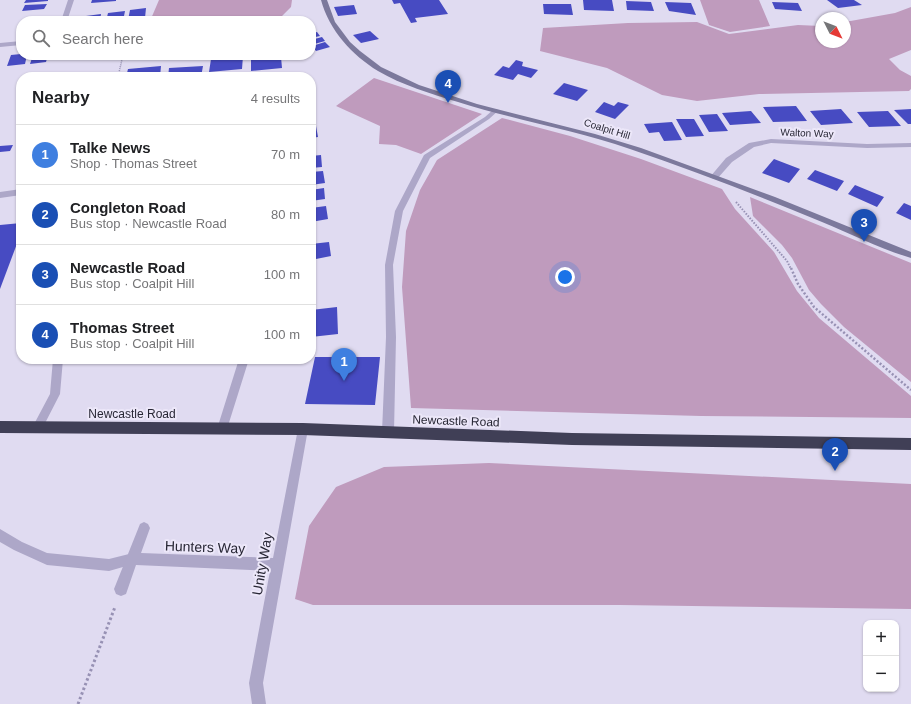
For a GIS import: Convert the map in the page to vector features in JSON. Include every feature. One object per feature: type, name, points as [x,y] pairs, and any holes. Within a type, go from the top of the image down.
[{"type":"highway","name":"Newcastle Road","points":[[0,427],[303,429],[572,439],[911,444]]},
{"type":"street","points":[[66,16],[71,0]]},
{"type":"street","name":"Coalpit Hill","points":[[324,0],[325,12],[341,35],[366,60],[388,74],[440,95],[624,144],[734,184],[911,255]]},
{"type":"street","points":[[0,45],[16,43]]},
{"type":"street","points":[[388,432],[391,337],[389,265],[399,211],[427,157],[487,118],[496,110]]},
{"type":"street","name":"Walton Way","points":[[714,177],[729,160],[752,145],[771,141],[867,146],[911,145]]},
{"type":"street","points":[[0,195],[16,193]]},
{"type":"street","points":[[37,428],[55,394],[58,364]]},
{"type":"street","points":[[222,429],[242,364]]},
{"type":"street","name":"Unity Way","points":[[259,704],[256,683],[303,429]]},
{"type":"street","points":[[121,589],[144,528]]},
{"type":"street","name":"Hunters Way","points":[[0,535],[18,546],[47,559],[109,565],[133,559],[277,564]]},
{"type":"path","points":[[119,72],[122,60]]},
{"type":"path","points":[[734,184],[730,192],[739,208],[787,261],[798,284],[814,307],[911,390]]},
{"type":"path","points":[[78,704],[121,589]]},
{"type":"shaded area","points":[[159,0],[292,0],[291,7],[282,16],[152,16]]},
{"type":"shaded area","points":[[700,0],[759,0],[770,26],[730,32],[709,25]]},
{"type":"shaded area","points":[[911,7],[911,50],[889,59],[900,70],[911,76],[911,89],[909,91],[759,94],[697,101],[662,95],[607,68],[540,51],[543,28],[628,23],[697,22],[729,34],[798,25],[815,26],[815,48],[851,48],[851,21],[895,13]]},
{"type":"shaded area","points":[[374,78],[482,114],[421,154],[396,145],[379,144],[380,126],[336,106]]},
{"type":"shaded area","points":[[502,118],[570,136],[641,159],[722,189],[735,209],[774,252],[797,291],[819,318],[911,396],[911,418],[701,416],[411,408],[402,287],[406,231],[420,190],[437,160]]},
{"type":"shaded area","points":[[750,197],[911,263],[911,382],[844,327],[821,304],[809,290],[792,258],[782,245],[753,216]]},
{"type":"shaded area","points":[[489,463],[911,484],[911,609],[620,605],[313,605],[295,599],[309,526],[336,487],[384,467]]},
{"type":"building","points":[[26,0],[48,0],[48,1],[24,3]]},
{"type":"building","points":[[92,0],[116,0],[116,1],[91,3]]},
{"type":"building","points":[[392,0],[439,0],[448,14],[415,18],[417,22],[411,23],[400,3],[394,4]]},
{"type":"building","points":[[583,0],[612,0],[614,11],[584,10]]},
{"type":"building","points":[[827,0],[854,0],[862,5],[838,8]]},
{"type":"building","points":[[626,1],[651,2],[654,11],[627,10]]},
{"type":"building","points":[[665,2],[691,3],[696,15],[669,11]]},
{"type":"building","points":[[772,2],[798,3],[802,11],[775,9]]},
{"type":"building","points":[[47,4],[44,9],[22,11],[25,5]]},
{"type":"building","points":[[543,4],[571,4],[573,15],[544,14]]},
{"type":"building","points":[[354,5],[357,14],[338,16],[334,7]]},
{"type":"building","points":[[146,8],[145,16],[129,16],[130,10]]},
{"type":"building","points":[[125,11],[124,16],[107,16],[108,13]]},
{"type":"building","points":[[101,14],[101,16],[86,16]]},
{"type":"building","points":[[370,31],[379,39],[361,43],[353,35]]},
{"type":"building","points":[[317,32],[320,36],[316,37]]},
{"type":"building","points":[[322,37],[325,41],[316,44],[316,39]]},
{"type":"building","points":[[325,42],[330,47],[316,51],[316,45]]},
{"type":"building","points":[[16,54],[16,60],[26,60],[25,64],[7,66],[11,55]]},
{"type":"building","points":[[31,60],[47,60],[46,62],[30,64]]},
{"type":"building","points":[[211,60],[243,60],[242,69],[209,72]]},
{"type":"building","points":[[251,60],[281,60],[282,68],[251,71]]},
{"type":"building","points":[[516,60],[523,62],[522,66],[538,70],[531,78],[518,74],[513,80],[494,75],[503,66],[509,68]]},
{"type":"building","points":[[161,66],[160,72],[127,72],[128,69]]},
{"type":"building","points":[[203,66],[202,72],[169,72],[169,68]]},
{"type":"building","points":[[564,83],[588,90],[577,101],[553,94]]},
{"type":"building","points":[[604,102],[614,106],[618,102],[629,105],[615,119],[595,112]]},
{"type":"building","points":[[796,106],[807,121],[773,122],[763,107]]},
{"type":"building","points":[[841,109],[853,123],[821,125],[810,111]]},
{"type":"building","points":[[911,109],[911,124],[908,124],[894,110]]},
{"type":"building","points":[[751,111],[761,123],[730,125],[722,113]]},
{"type":"building","points":[[888,111],[901,126],[869,127],[857,112]]},
{"type":"building","points":[[717,114],[728,131],[709,132],[699,115]]},
{"type":"building","points":[[676,119],[694,119],[704,136],[686,137]]},
{"type":"building","points":[[672,122],[682,140],[664,141],[659,132],[649,133],[644,124]]},
{"type":"building","points":[[316,126],[318,137],[316,137]]},
{"type":"building","points":[[13,145],[10,151],[0,152],[0,146]]},
{"type":"building","points":[[321,155],[322,167],[316,168],[316,156]]},
{"type":"building","points":[[774,159],[800,169],[789,183],[762,173]]},
{"type":"building","points":[[815,170],[844,181],[837,191],[807,179]]},
{"type":"building","points":[[323,171],[325,183],[316,184],[316,172]]},
{"type":"building","points":[[855,185],[884,197],[877,207],[848,194]]},
{"type":"building","points":[[324,188],[325,199],[316,200],[316,189]]},
{"type":"building","points":[[904,203],[911,206],[911,220],[896,213]]},
{"type":"building","points":[[326,206],[328,219],[316,221],[316,207]]},
{"type":"building","points":[[16,223],[16,246],[0,289],[0,225]]},
{"type":"building","points":[[329,242],[331,256],[316,259],[316,243]]},
{"type":"building","points":[[337,307],[338,334],[316,336],[316,309]]},
{"type":"building","points":[[316,357],[380,357],[375,405],[305,404],[314,364],[316,364]]},
{"type":"place","name":"Thomas Street","points":[[448,103]]},
{"type":"place","name":"Newcastle Road","points":[[864,242]]},
{"type":"place","name":"Talke News","points":[[344,381]]},
{"type":"place","name":"Congleton Road","points":[[835,471]]}]
